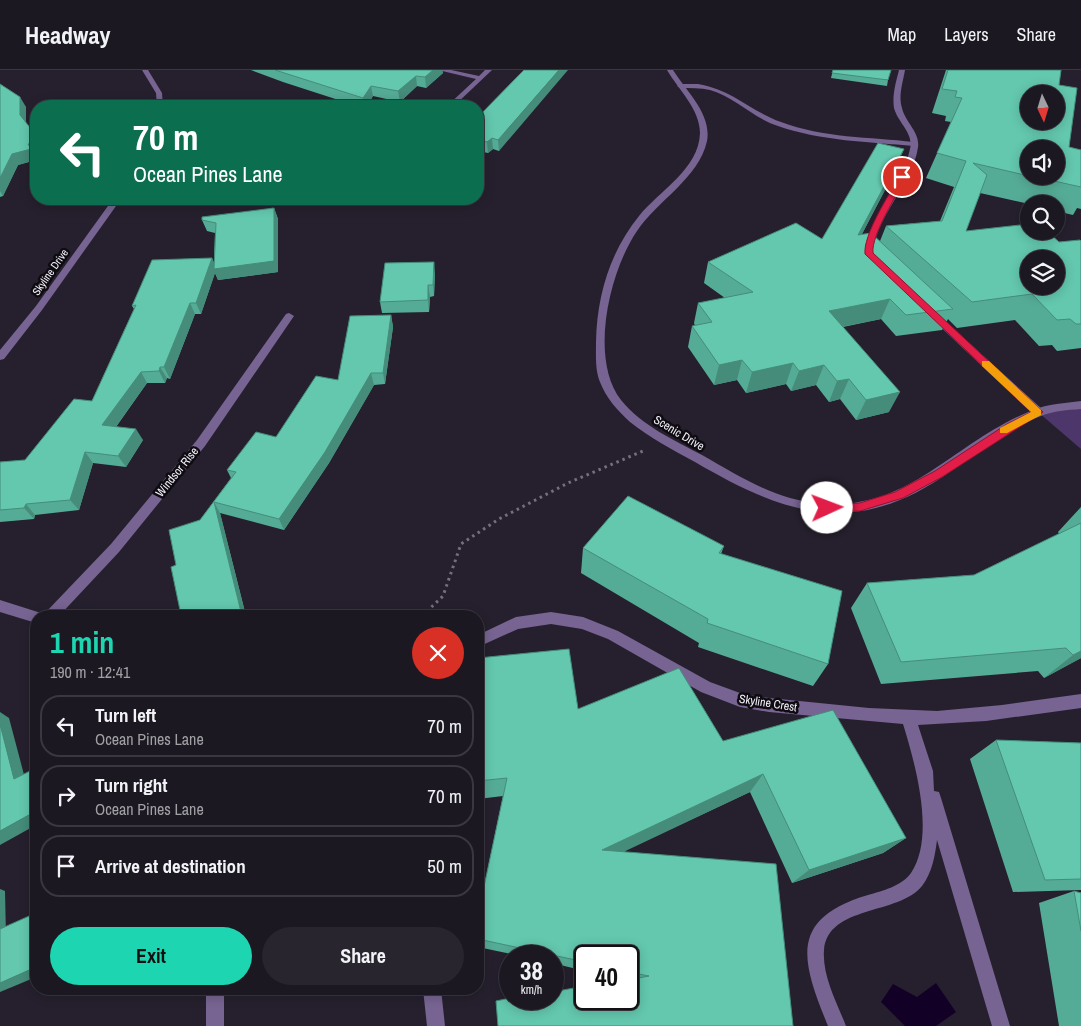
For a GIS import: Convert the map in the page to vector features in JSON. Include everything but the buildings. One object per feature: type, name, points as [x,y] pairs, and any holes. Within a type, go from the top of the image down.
[{"type":"street","points":[[145,70],[159,93],[160,100]]},
{"type":"street","points":[[441,70],[481,78]]},
{"type":"street","points":[[457,100],[489,70]]},
{"type":"street","name":"Scenic Drive","points":[[670,70],[702,121],[704,130],[701,146],[693,162],[644,215],[624,242],[614,262],[605,289],[600,326],[601,375],[612,397],[636,421],[760,493],[795,504],[827,508],[860,507],[899,496],[938,474],[1010,426],[1038,412],[1081,405]]},
{"type":"street","points":[[876,262],[869,254],[868,248],[910,162],[914,144],[913,134],[897,106],[902,70]]},
{"type":"street","points":[[680,86],[705,85],[719,89],[759,116],[798,130],[914,144]]},
{"type":"street","name":"Skyline Drive","points":[[0,357],[39,308],[113,205]]},
{"type":"street","points":[[924,306],[1038,412]]},
{"type":"street","name":"Windsor Rise","points":[[57,610],[116,548],[201,443],[288,316]]},
{"type":"street","points":[[0,606],[30,615]]},
{"type":"street","name":"Skyline Crest","points":[[484,637],[493,631],[522,621],[550,618],[582,621],[615,634],[711,691],[741,700],[909,718],[1016,711],[1081,701]]},
{"type":"street","points":[[909,718],[1001,1026]]},
{"type":"street","points":[[838,1026],[818,975],[814,947],[823,926],[843,912],[892,896],[916,880],[926,856],[930,831],[923,764]]},
{"type":"street","points":[[214,1026],[215,995]]},
{"type":"street","points":[[433,995],[436,1026]]},
{"type":"path","points":[[428,610],[443,596],[461,544],[499,519],[568,483],[666,440]]},
{"type":"shaded area","points":[[1081,405],[1081,449],[1038,412]]},
{"type":"shaded area","points":[[936,983],[956,1012],[936,1026],[905,1026],[881,1002],[893,984],[917,997]]},
{"type":"slow traffic","points":[[986,364],[1038,412],[1004,431]]},
{"type":"route","points":[[827,508],[860,507],[899,496],[938,474],[1010,426],[1038,412],[869,254],[868,248],[873,235],[902,177]]}]
